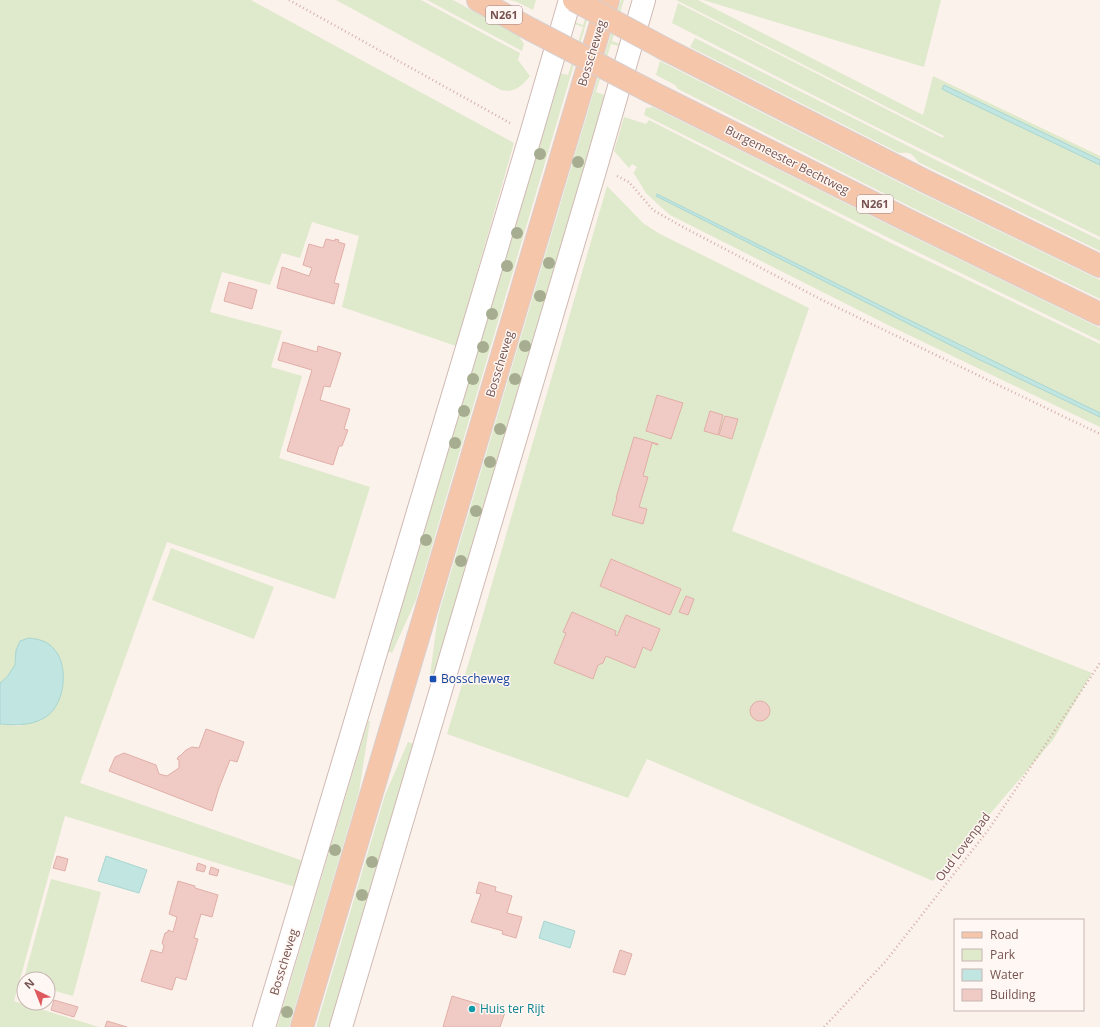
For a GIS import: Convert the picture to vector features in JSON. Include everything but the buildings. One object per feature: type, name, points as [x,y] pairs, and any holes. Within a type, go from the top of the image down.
[{"type":"main road","name":"Burgemeester Bechtweg","points":[[478,0],[651,92],[905,219],[1100,314]]},
{"type":"main road","points":[[574,0],[665,49],[927,182],[1100,266]]},
{"type":"main road","name":"Bosscheweg","points":[[302,1027],[608,0]]},
{"type":"street","name":"Bosscheweg","points":[[264,1027],[570,0]]},
{"type":"street","points":[[341,1027],[596,167],[644,0]]},
{"type":"path","points":[[289,0],[531,134]]},
{"type":"path","points":[[596,167],[629,182],[653,210],[682,226],[826,302],[1100,434]]},
{"type":"path","name":"Oud Lovenpad","points":[[824,1027],[885,962],[989,829],[1100,663]]},
{"type":"green space","points":[[0,0],[251,0],[514,143],[456,346],[342,307],[359,236],[312,222],[300,258],[282,253],[270,285],[222,272],[210,312],[282,331],[271,367],[302,376],[279,458],[370,487],[335,599],[167,542],[80,783],[303,861],[295,887],[65,816],[22,971],[16,971],[16,994],[14,1001],[16,1002],[16,1011],[47,1011],[99,1027],[0,1027],[0,724],[20,726],[61,692],[62,663],[16,655],[16,664],[10,674],[0,683]]},
{"type":"green space","points":[[336,0],[421,0],[520,53],[518,60],[530,76],[524,83],[514,90],[501,90]]},
{"type":"green space","points":[[427,0],[453,0],[519,36],[524,44],[522,51]]},
{"type":"green space","points":[[508,0],[536,0],[533,10],[515,1]]},
{"type":"green space","points":[[591,0],[593,0],[416,600],[392,653],[381,648],[556,72],[568,75],[583,27],[574,24],[575,22],[583,25]]},
{"type":"green space","points":[[621,0],[624,0],[612,41],[620,44],[619,46],[611,44],[596,92],[607,96],[440,678],[430,675],[438,616]]},
{"type":"green space","points":[[676,0],[698,0],[923,115],[933,76],[1100,156],[1100,160],[944,85],[942,89],[1100,165],[1100,237],[872,125],[672,23],[678,3],[943,138],[944,136]]},
{"type":"green space","points":[[703,0],[941,0],[924,67]]},
{"type":"green space","points":[[695,38],[934,159],[1100,240],[1100,251],[918,162],[911,154],[899,153],[690,47]]},
{"type":"green space","points":[[660,61],[916,191],[1100,280],[1100,299],[909,206],[678,89],[675,85],[656,75]]},
{"type":"green space","points":[[653,107],[897,229],[1100,328],[1100,341],[893,240],[644,115],[646,108]]},
{"type":"green space","points":[[624,117],[646,124],[649,120],[891,243],[1100,344],[1100,413],[903,317],[657,194],[656,195],[978,359],[1100,417],[1100,427],[888,325],[670,215],[646,193],[633,172],[637,167],[632,164],[629,168],[614,151]]},
{"type":"green space","points":[[607,186],[643,223],[660,234],[809,308],[732,531],[1092,673],[1053,740],[933,881],[647,759],[628,798],[447,734]]},
{"type":"green space","points":[[171,548],[274,587],[254,639],[152,600]]},
{"type":"green space","points":[[368,721],[370,721],[359,792],[289,1027],[277,1027]]},
{"type":"green space","points":[[408,742],[420,746],[332,1027],[316,1027],[385,795]]},
{"type":"green space","points":[[51,879],[101,892],[73,996],[56,991],[56,971],[26,971]]},
{"type":"water","points":[[944,85],[1100,160],[1100,165],[942,89]]},
{"type":"water","points":[[657,194],[903,317],[1100,413],[1100,417],[978,359],[656,196]]},
{"type":"water","points":[[29,638],[46,642],[59,656],[63,676],[63,687],[60,697],[50,714],[42,719],[32,723],[11,725],[0,724],[0,683],[7,677],[15,665],[16,650],[20,641]]},
{"type":"water","points":[[106,856],[147,870],[139,893],[98,881]]},
{"type":"water","points":[[544,921],[575,931],[570,948],[539,938]]},
{"type":"place","name":"Bosscheweg","points":[[433,679]]},
{"type":"place","name":"Huis ter Rijt","points":[[472,1009]]}]
